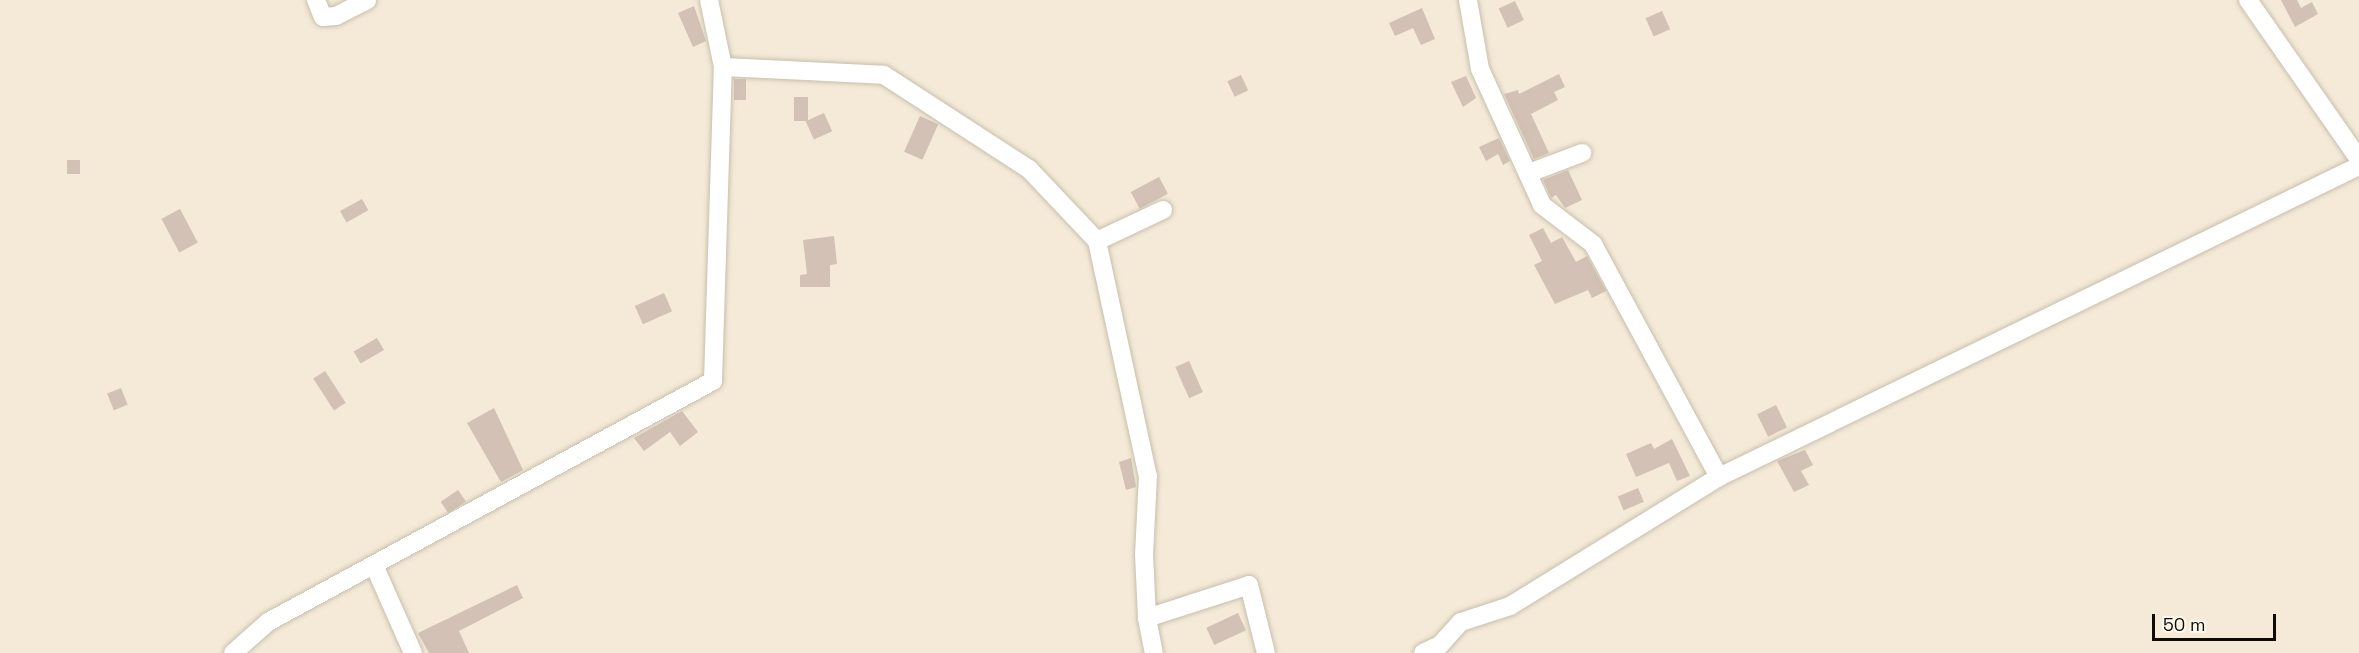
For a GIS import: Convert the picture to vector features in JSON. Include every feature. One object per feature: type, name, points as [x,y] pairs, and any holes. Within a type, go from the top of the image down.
[{"type":"street","points":[[316,0],[323,17],[336,16],[367,0]]},
{"type":"street","points":[[233,653],[268,622],[713,381],[723,67],[709,0]]},
{"type":"street","points":[[1468,0],[1480,69],[1542,205],[1593,244],[1719,477]]},
{"type":"street","points":[[2248,0],[2359,159]]},
{"type":"street","points":[[723,67],[884,75],[1029,169],[1097,241],[1148,476],[1147,618],[1154,653]]},
{"type":"street","points":[[1529,173],[1582,153]]},
{"type":"street","points":[[1423,653],[1440,645],[1461,622],[1510,606],[1719,477],[2359,166]]},
{"type":"street","points":[[1097,241],[1163,210]]},
{"type":"street","points":[[374,565],[413,653]]},
{"type":"street","points":[[1147,618],[1249,585],[1266,653]]},
{"type":"building","points":[[2281,0],[2297,0],[2301,8],[2312,2],[2318,14],[2295,27]]},
{"type":"building","points":[[1515,1],[1524,20],[1508,28],[1499,9]]},
{"type":"building","points":[[694,6],[706,41],[693,47],[678,13]]},
{"type":"building","points":[[1422,8],[1435,39],[1421,45],[1413,28],[1395,36],[1389,23]]},
{"type":"building","points":[[1662,11],[1670,29],[1654,37],[1646,18]]},
{"type":"building","points":[[1559,74],[1565,87],[1554,92],[1558,100],[1531,114],[1549,153],[1534,159],[1504,94],[1518,90],[1519,94]]},
{"type":"building","points":[[1241,75],[1248,90],[1235,97],[1227,81]]},
{"type":"building","points":[[1466,76],[1476,98],[1463,107],[1451,82]]},
{"type":"building","points":[[734,79],[746,79],[746,100],[734,100]]},
{"type":"building","points":[[794,97],[808,97],[808,121],[794,121]]},
{"type":"building","points":[[824,113],[832,131],[814,139],[806,121]]},
{"type":"building","points":[[920,116],[938,124],[922,160],[904,152]]},
{"type":"building","points":[[1499,138],[1510,161],[1503,165],[1498,154],[1486,161],[1479,147]]},
{"type":"building","points":[[67,160],[80,160],[80,174],[67,174]]},
{"type":"building","points":[[1568,170],[1582,200],[1565,208],[1556,195],[1551,198],[1543,180]]},
{"type":"building","points":[[1159,177],[1168,194],[1140,209],[1131,192]]},
{"type":"building","points":[[362,199],[368,210],[346,222],[340,211]]},
{"type":"building","points":[[180,209],[198,243],[179,252],[161,219]]},
{"type":"building","points":[[1543,228],[1551,243],[1562,237],[1576,262],[1587,256],[1606,291],[1592,298],[1588,290],[1555,304],[1534,265],[1542,261],[1529,235]]},
{"type":"building","points":[[834,236],[837,264],[830,265],[830,287],[800,287],[800,275],[807,274],[803,240]]},
{"type":"building","points":[[664,293],[672,311],[643,324],[635,306]]},
{"type":"building","points":[[377,338],[384,350],[361,364],[354,352]]},
{"type":"building","points":[[1189,361],[1203,392],[1189,398],[1175,367]]},
{"type":"building","points":[[325,371],[346,403],[334,410],[313,379]]},
{"type":"building","points":[[121,388],[128,405],[114,410],[107,394]]},
{"type":"building","points":[[1776,405],[1787,427],[1768,437],[1757,414]]},
{"type":"building","points":[[494,408],[523,470],[501,482],[467,423]]},
{"type":"building","points":[[682,411],[698,432],[680,446],[670,432],[644,451],[634,438]]},
{"type":"building","points":[[1672,439],[1690,476],[1677,481],[1669,463],[1636,477],[1626,454],[1651,443],[1654,449]]},
{"type":"building","points":[[1805,450],[1813,465],[1801,471],[1809,485],[1794,492],[1777,461]]},
{"type":"building","points":[[1131,458],[1136,487],[1126,490],[1119,462]]},
{"type":"building","points":[[1638,488],[1644,502],[1624,510],[1618,497]]},
{"type":"building","points":[[458,490],[466,502],[448,513],[441,502]]},
{"type":"building","points":[[517,585],[523,598],[459,631],[469,653],[429,653],[418,633]]},
{"type":"building","points":[[1238,613],[1246,630],[1214,645],[1206,628]]}]
